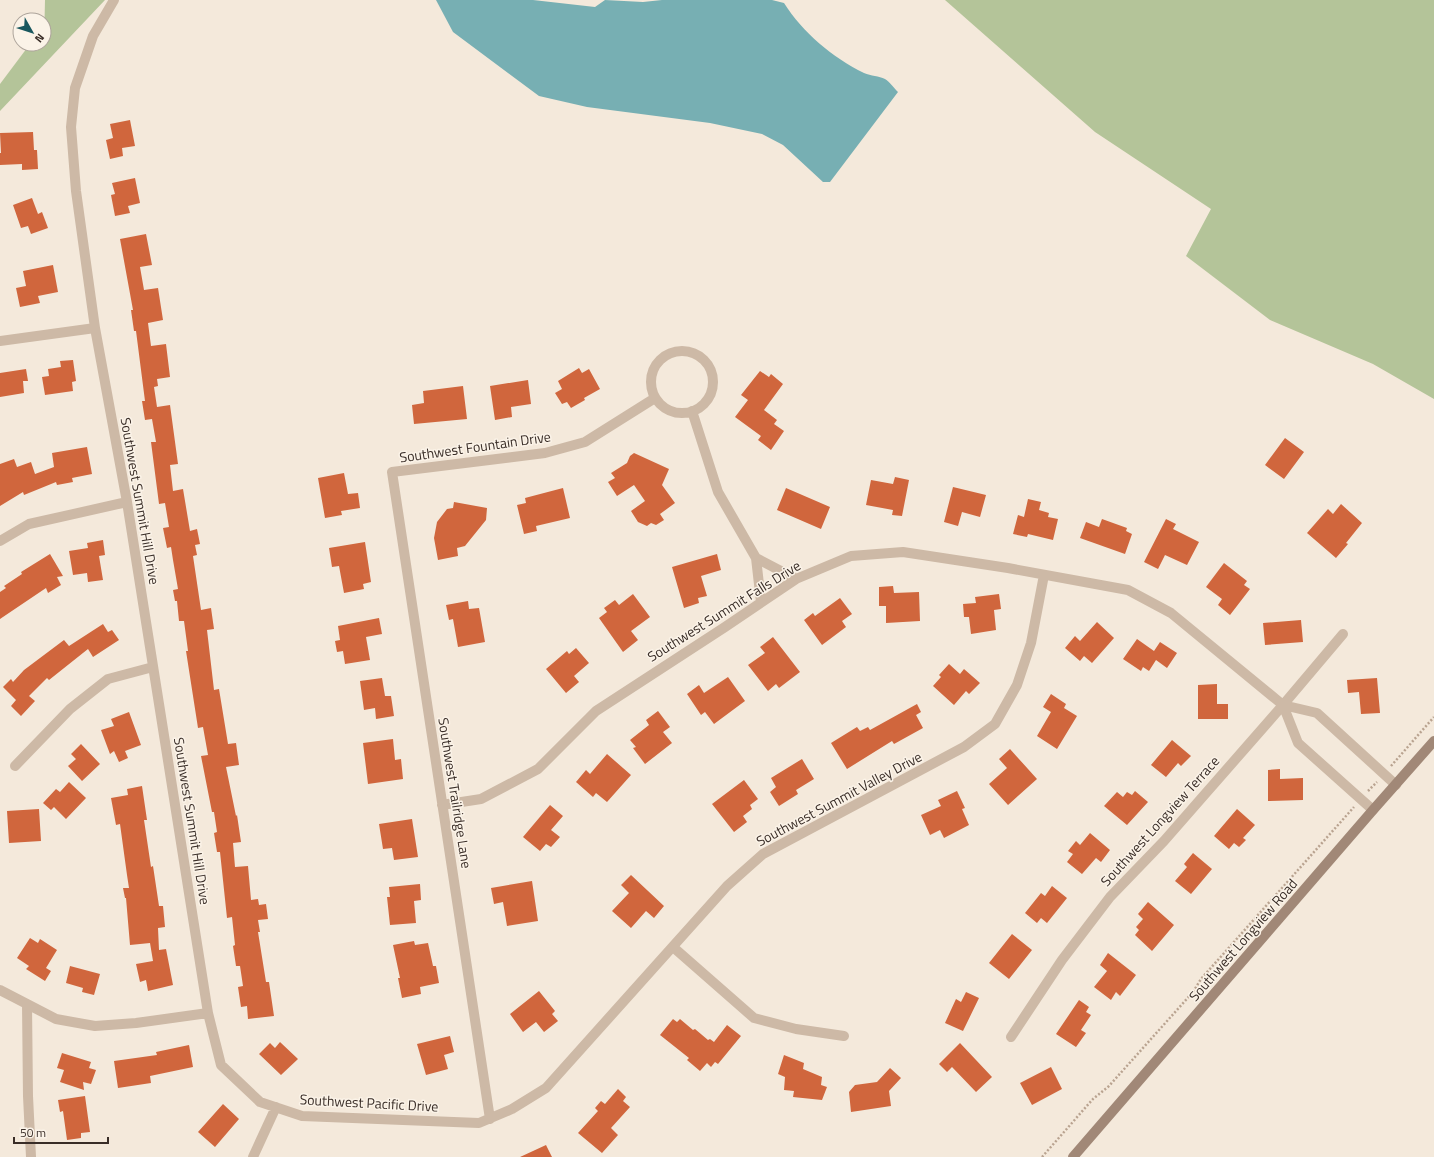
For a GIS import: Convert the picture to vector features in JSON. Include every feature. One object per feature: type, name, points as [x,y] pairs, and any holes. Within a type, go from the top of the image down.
[{"type":"street","name":"Southwest Summit Hill Drive","points":[[114,0],[93,36],[75,88],[71,127],[76,191],[95,328],[127,502],[208,1013]]},
{"type":"street","points":[[0,341],[95,328]]},
{"type":"street","points":[[678,351],[688,352],[697,355],[705,361],[713,380],[712,390],[708,399],[701,406],[692,412],[685,413],[671,411],[665,408],[655,398],[651,388],[651,378],[654,369],[660,360],[668,354],[678,351]]},
{"type":"street","name":"Southwest Fountain Drive","points":[[392,472],[545,453],[586,442],[655,398]]},
{"type":"street","points":[[692,412],[718,492],[756,558],[760,602]]},
{"type":"street","name":"Southwest Trailridge Lane","points":[[392,472],[490,1119]]},
{"type":"street","points":[[0,541],[29,524],[127,502]]},
{"type":"street","name":"Southwest Summit Falls Drive","points":[[442,805],[481,798],[538,769],[596,711],[726,627],[760,602],[796,579],[852,556],[903,552],[1128,590],[1171,613],[1283,705],[1317,713],[1396,785]]},
{"type":"street","points":[[756,558],[796,579]]},
{"type":"street","name":"Southwest Summit Valley Drive","points":[[490,1119],[512,1109],[546,1088],[727,886],[763,854],[964,747],[995,724],[1017,685],[1031,644],[1044,575]]},
{"type":"street","name":"Southwest Longview Terrace","points":[[1011,1037],[1062,960],[1110,897],[1164,841],[1343,634]]},
{"type":"street","points":[[15,766],[70,709],[108,679],[153,667]]},
{"type":"street","name":"Southwest Summit Falls Drive","points":[[1283,705],[1298,743],[1373,810]]},
{"type":"street","name":"Southwest Longview Road","points":[[1073,1157],[1434,741]]},
{"type":"street","points":[[673,947],[754,1018],[796,1029],[844,1036]]},
{"type":"street","points":[[0,990],[56,1019],[95,1026],[136,1023],[208,1013]]},
{"type":"street","points":[[27,1004],[28,1096],[31,1157]]},
{"type":"street","name":"Southwest Pacific Drive","points":[[208,1013],[221,1065],[260,1102],[302,1116],[479,1123],[490,1119]]},
{"type":"street","points":[[253,1157],[276,1107]]},
{"type":"path","points":[[1042,1157],[1093,1099],[1109,1086],[1192,992],[1201,978],[1434,717]]},
{"type":"green space","points":[[45,0],[105,0],[0,111],[0,84],[24,52],[52,52],[52,12],[45,12]]},
{"type":"green space","points":[[945,0],[1434,0],[1434,399],[1373,364],[1270,320],[1186,256],[1211,209],[1095,132]]},
{"type":"water","points":[[436,0],[533,0],[595,7],[605,0],[643,2],[662,0],[772,0],[784,3],[809,34],[830,52],[852,67],[864,73],[885,79],[898,92],[830,182],[823,182],[783,145],[762,134],[710,123],[587,107],[539,96],[453,32]]},
{"type":"building","points":[[130,120],[135,146],[122,148],[123,156],[110,159],[106,140],[113,138],[110,124]]},
{"type":"building","points":[[33,132],[34,150],[37,150],[38,169],[22,170],[22,164],[0,165],[0,133]]},
{"type":"building","points":[[135,178],[140,203],[128,206],[130,213],[115,216],[111,195],[115,194],[112,183]]},
{"type":"building","points":[[32,198],[38,214],[42,212],[48,228],[31,234],[28,226],[21,228],[13,205]]},
{"type":"building","points":[[146,234],[152,265],[140,267],[144,290],[158,288],[163,320],[148,323],[151,346],[166,344],[170,377],[157,379],[158,386],[154,387],[157,407],[170,405],[178,464],[170,465],[173,491],[183,489],[190,531],[197,529],[200,544],[195,545],[197,555],[193,556],[201,610],[211,608],[214,629],[207,630],[214,690],[219,689],[228,744],[236,743],[239,765],[226,767],[236,816],[237,815],[241,842],[233,843],[235,867],[248,866],[251,900],[258,899],[259,905],[266,904],[268,919],[258,920],[260,932],[258,932],[266,982],[269,982],[274,1016],[248,1019],[247,1006],[241,1007],[238,987],[243,986],[240,966],[236,966],[233,946],[235,945],[232,917],[227,918],[220,852],[217,852],[214,833],[217,832],[214,812],[212,812],[201,756],[208,755],[203,727],[198,728],[186,651],[188,651],[184,621],[179,621],[177,601],[175,601],[173,590],[178,589],[171,547],[167,548],[163,528],[169,527],[165,503],[159,504],[151,442],[156,442],[152,419],[145,420],[142,401],[145,401],[136,331],[134,331],[131,310],[133,310],[120,239]]},
{"type":"building","points":[[53,265],[58,292],[38,296],[40,303],[20,307],[16,288],[26,286],[23,271]]},
{"type":"building","points":[[73,360],[76,381],[72,382],[73,391],[45,395],[42,377],[49,376],[48,369],[61,367],[60,361]]},
{"type":"building","points":[[579,368],[582,373],[589,369],[600,389],[584,398],[585,400],[571,408],[567,402],[562,404],[555,393],[562,389],[558,381]]},
{"type":"building","points":[[26,369],[28,381],[23,381],[24,393],[0,397],[0,373]]},
{"type":"building","points":[[760,371],[769,377],[771,374],[783,384],[764,410],[777,420],[774,424],[784,431],[771,450],[758,440],[761,436],[735,417],[748,400],[741,395]]},
{"type":"building","points":[[528,380],[531,404],[511,407],[512,417],[495,420],[490,386]]},
{"type":"building","points":[[463,386],[467,419],[414,424],[412,405],[424,403],[423,391]]},
{"type":"building","points":[[1285,438],[1304,452],[1284,479],[1265,465]]},
{"type":"building","points":[[87,447],[92,474],[72,478],[73,482],[57,485],[56,482],[24,495],[23,492],[0,506],[0,464],[14,459],[17,467],[31,462],[35,474],[54,467],[52,453]]},
{"type":"building","points":[[634,453],[669,469],[662,485],[675,503],[660,514],[664,520],[656,525],[651,523],[647,526],[638,522],[631,511],[645,501],[634,485],[617,496],[608,482],[615,478],[611,473],[627,463],[630,456]]},
{"type":"building","points":[[344,473],[348,494],[358,493],[360,508],[341,511],[342,515],[325,518],[318,478]]},
{"type":"building","points":[[895,477],[909,480],[902,516],[892,515],[893,510],[866,505],[871,480],[893,484]]},
{"type":"building","points":[[953,487],[986,495],[980,517],[962,512],[958,526],[944,522]]},
{"type":"building","points":[[563,488],[570,518],[536,526],[537,531],[524,534],[517,505],[526,503],[525,498]]},
{"type":"building","points":[[786,488],[830,507],[821,529],[777,510]]},
{"type":"building","points":[[1028,499],[1041,502],[1039,510],[1049,513],[1048,517],[1058,519],[1053,540],[1028,534],[1027,537],[1013,534],[1018,515],[1024,517]]},
{"type":"building","points":[[454,502],[487,508],[486,520],[465,546],[457,548],[458,556],[438,560],[434,538],[437,522],[447,509],[453,508]]},
{"type":"building","points":[[1341,504],[1362,523],[1346,543],[1348,544],[1336,558],[1307,533],[1328,509],[1333,514]]},
{"type":"building","points":[[1102,519],[1127,528],[1126,531],[1132,534],[1125,554],[1080,538],[1086,522],[1099,527]]},
{"type":"building","points":[[1166,519],[1176,524],[1173,529],[1199,542],[1187,565],[1165,555],[1158,569],[1144,562]]},
{"type":"building","points":[[103,540],[105,555],[99,556],[103,580],[88,582],[87,573],[73,575],[69,551],[88,548],[87,543]]},
{"type":"building","points":[[365,542],[371,582],[363,584],[364,589],[344,593],[339,566],[332,567],[329,548]]},
{"type":"building","points":[[50,554],[63,576],[57,577],[61,585],[48,593],[46,588],[0,619],[0,592],[6,588],[4,586],[22,574],[21,572]]},
{"type":"building","points":[[717,554],[721,570],[701,576],[707,596],[698,598],[699,603],[684,608],[672,567]]},
{"type":"building","points":[[1224,563],[1247,581],[1244,585],[1250,589],[1230,615],[1218,605],[1222,599],[1206,587]]},
{"type":"building","points":[[893,586],[894,593],[919,592],[920,621],[886,623],[886,606],[879,606],[879,587]]},
{"type":"building","points":[[633,594],[650,617],[631,631],[638,640],[623,652],[599,618],[607,612],[604,608],[615,600],[619,605]]},
{"type":"building","points":[[999,594],[1001,609],[994,610],[996,630],[971,634],[969,617],[964,617],[963,604],[976,603],[975,597]]},
{"type":"building","points":[[840,598],[852,614],[842,621],[846,627],[822,645],[804,620],[813,613],[815,616]]},
{"type":"building","points":[[468,601],[469,609],[479,608],[485,642],[458,647],[453,619],[449,620],[446,605]]},
{"type":"building","points":[[379,618],[382,634],[366,637],[370,660],[345,664],[343,651],[337,652],[335,641],[340,640],[338,626]]},
{"type":"building","points":[[1301,620],[1303,642],[1265,645],[1263,623]]},
{"type":"building","points":[[1097,622],[1114,638],[1092,663],[1084,656],[1080,661],[1065,648],[1075,636],[1080,641]]},
{"type":"building","points":[[103,624],[108,632],[112,630],[119,640],[93,657],[88,649],[49,680],[47,678],[29,696],[35,701],[21,716],[11,706],[16,700],[3,687],[11,679],[13,682],[24,670],[64,640],[69,646]]},
{"type":"building","points":[[773,637],[800,672],[779,688],[776,684],[768,691],[748,665],[765,653],[760,647]]},
{"type":"building","points":[[1137,639],[1154,651],[1160,642],[1177,653],[1167,668],[1156,660],[1149,671],[1143,667],[1141,671],[1123,659]]},
{"type":"building","points":[[576,648],[589,663],[574,676],[579,682],[566,693],[546,669],[567,651],[569,654]]},
{"type":"building","points":[[949,664],[960,674],[964,669],[980,683],[969,694],[966,691],[954,705],[933,686],[941,677],[939,675]]},
{"type":"building","points":[[728,677],[745,701],[714,724],[705,712],[701,715],[687,694],[699,685],[704,693]]},
{"type":"building","points":[[382,678],[385,696],[391,696],[394,716],[376,719],[375,708],[364,710],[360,681]]},
{"type":"building","points":[[1377,678],[1380,713],[1361,714],[1359,692],[1348,693],[1347,680]]},
{"type":"building","points":[[1217,684],[1217,704],[1228,704],[1228,719],[1198,719],[1198,685]]},
{"type":"building","points":[[1051,694],[1066,704],[1064,708],[1077,716],[1057,749],[1037,736],[1051,712],[1043,707]]},
{"type":"building","points":[[917,704],[921,712],[916,715],[923,728],[894,744],[892,741],[847,769],[831,743],[857,727],[860,731],[868,727],[870,730]]},
{"type":"building","points":[[658,711],[670,727],[663,732],[672,743],[645,764],[633,748],[636,747],[630,740],[649,725],[646,720]]},
{"type":"building","points":[[129,712],[141,745],[125,751],[128,758],[119,762],[114,751],[110,754],[101,730],[114,726],[111,719]]},
{"type":"building","points":[[393,739],[395,760],[401,759],[403,779],[368,784],[363,743]]},
{"type":"building","points":[[1172,740],[1191,756],[1181,766],[1178,763],[1166,777],[1151,765]]},
{"type":"building","points":[[81,744],[100,764],[82,781],[68,766],[76,759],[71,754]]},
{"type":"building","points":[[1010,749],[1037,779],[1008,805],[989,784],[1007,768],[999,759]]},
{"type":"building","points":[[607,754],[631,775],[607,802],[596,793],[593,797],[576,782],[586,770],[590,774]]},
{"type":"building","points":[[802,759],[814,779],[796,790],[798,794],[779,806],[770,792],[776,787],[771,778]]},
{"type":"building","points":[[1280,769],[1280,779],[1303,778],[1303,800],[1268,801],[1268,770]]},
{"type":"building","points":[[744,780],[758,799],[750,805],[752,809],[743,816],[747,822],[734,832],[712,804]]},
{"type":"building","points":[[69,782],[86,798],[66,819],[54,807],[51,810],[43,803],[56,789],[60,792]]},
{"type":"building","points":[[142,786],[147,820],[144,820],[151,867],[153,866],[159,906],[163,906],[165,927],[158,928],[159,950],[166,949],[173,985],[148,991],[146,980],[140,982],[136,964],[153,961],[150,943],[130,945],[126,898],[123,888],[129,888],[120,824],[116,825],[111,798],[128,795],[127,789]]},
{"type":"building","points":[[957,791],[965,808],[962,809],[969,825],[944,838],[940,830],[930,835],[921,815],[941,806],[938,800]]},
{"type":"building","points":[[1135,791],[1148,802],[1127,825],[1104,806],[1117,792],[1123,797],[1127,792],[1132,795]]},
{"type":"building","points":[[550,805],[563,816],[551,830],[560,837],[551,847],[546,844],[540,851],[523,837]]},
{"type":"building","points":[[39,809],[41,841],[9,843],[7,811]]},
{"type":"building","points":[[1237,809],[1255,825],[1243,838],[1246,840],[1239,847],[1234,843],[1229,849],[1214,836]]},
{"type":"building","points":[[412,819],[418,857],[394,860],[392,848],[383,849],[379,824]]},
{"type":"building","points":[[1090,833],[1110,850],[1101,862],[1096,858],[1082,874],[1067,862],[1073,854],[1068,851],[1076,841],[1080,845]]},
{"type":"building","points":[[1193,853],[1212,869],[1191,894],[1175,881],[1187,867],[1184,864]]},
{"type":"building","points":[[631,875],[664,906],[654,918],[646,911],[631,928],[612,911],[629,893],[621,885]]},
{"type":"building","points":[[532,881],[538,921],[507,926],[503,902],[494,904],[491,888]]},
{"type":"building","points":[[420,884],[421,900],[414,901],[416,923],[390,925],[387,897],[390,897],[389,887]]},
{"type":"building","points":[[1052,886],[1067,898],[1047,923],[1041,918],[1037,923],[1025,913],[1041,893],[1045,896]]},
{"type":"building","points":[[1148,902],[1174,925],[1152,951],[1135,935],[1139,930],[1136,927],[1143,919],[1138,914]]},
{"type":"building","points":[[1012,934],[1032,950],[1009,979],[989,963]]},
{"type":"building","points":[[30,938],[38,943],[40,939],[57,950],[46,968],[51,971],[45,981],[26,969],[29,966],[17,958]]},
{"type":"building","points":[[414,941],[415,945],[428,943],[433,966],[436,966],[439,983],[420,987],[421,994],[402,998],[398,978],[400,978],[393,945]]},
{"type":"building","points":[[1108,953],[1136,975],[1120,996],[1116,992],[1111,1000],[1094,987],[1107,971],[1100,965]]},
{"type":"building","points":[[70,966],[100,974],[94,995],[82,992],[83,988],[66,983]]},
{"type":"building","points":[[539,991],[555,1011],[552,1014],[558,1021],[544,1032],[536,1022],[523,1032],[510,1014]]},
{"type":"building","points":[[966,992],[979,998],[963,1031],[945,1023],[956,999],[961,1002]]},
{"type":"building","points":[[1079,1000],[1089,1007],[1086,1012],[1091,1015],[1081,1030],[1086,1033],[1076,1047],[1056,1034]]},
{"type":"building","points":[[673,1019],[677,1022],[680,1019],[693,1030],[695,1029],[708,1040],[710,1039],[714,1042],[727,1025],[741,1036],[718,1064],[715,1062],[711,1067],[707,1063],[700,1071],[687,1060],[689,1058],[660,1035]]},
{"type":"building","points":[[450,1036],[454,1052],[444,1055],[448,1069],[426,1075],[417,1044]]},
{"type":"building","points":[[280,1042],[298,1059],[281,1075],[259,1054],[270,1043],[275,1048]]},
{"type":"building","points":[[960,1043],[992,1077],[976,1092],[952,1067],[947,1072],[939,1064]]},
{"type":"building","points":[[189,1045],[193,1067],[150,1076],[151,1083],[118,1088],[114,1061],[157,1055],[156,1052]]},
{"type":"building","points":[[62,1053],[91,1062],[89,1068],[96,1070],[91,1084],[83,1082],[84,1090],[60,1082],[64,1070],[57,1068]]},
{"type":"building","points":[[784,1055],[804,1063],[803,1069],[822,1077],[821,1085],[827,1087],[822,1100],[793,1097],[794,1091],[784,1090],[785,1077],[778,1074]]},
{"type":"building","points":[[1051,1067],[1062,1089],[1032,1105],[1020,1083]]},
{"type":"building","points":[[890,1068],[901,1078],[889,1091],[891,1106],[851,1112],[849,1092],[855,1085],[877,1082]]},
{"type":"building","points":[[618,1089],[626,1097],[623,1101],[630,1107],[611,1128],[618,1135],[602,1153],[578,1133],[598,1111],[595,1108],[601,1101],[605,1104]]},
{"type":"building","points":[[85,1096],[90,1132],[81,1133],[81,1138],[67,1140],[63,1111],[60,1112],[58,1100]]},
{"type":"building","points":[[223,1104],[239,1119],[215,1147],[198,1132]]},
{"type":"building","points":[[546,1145],[552,1157],[520,1157]]}]
